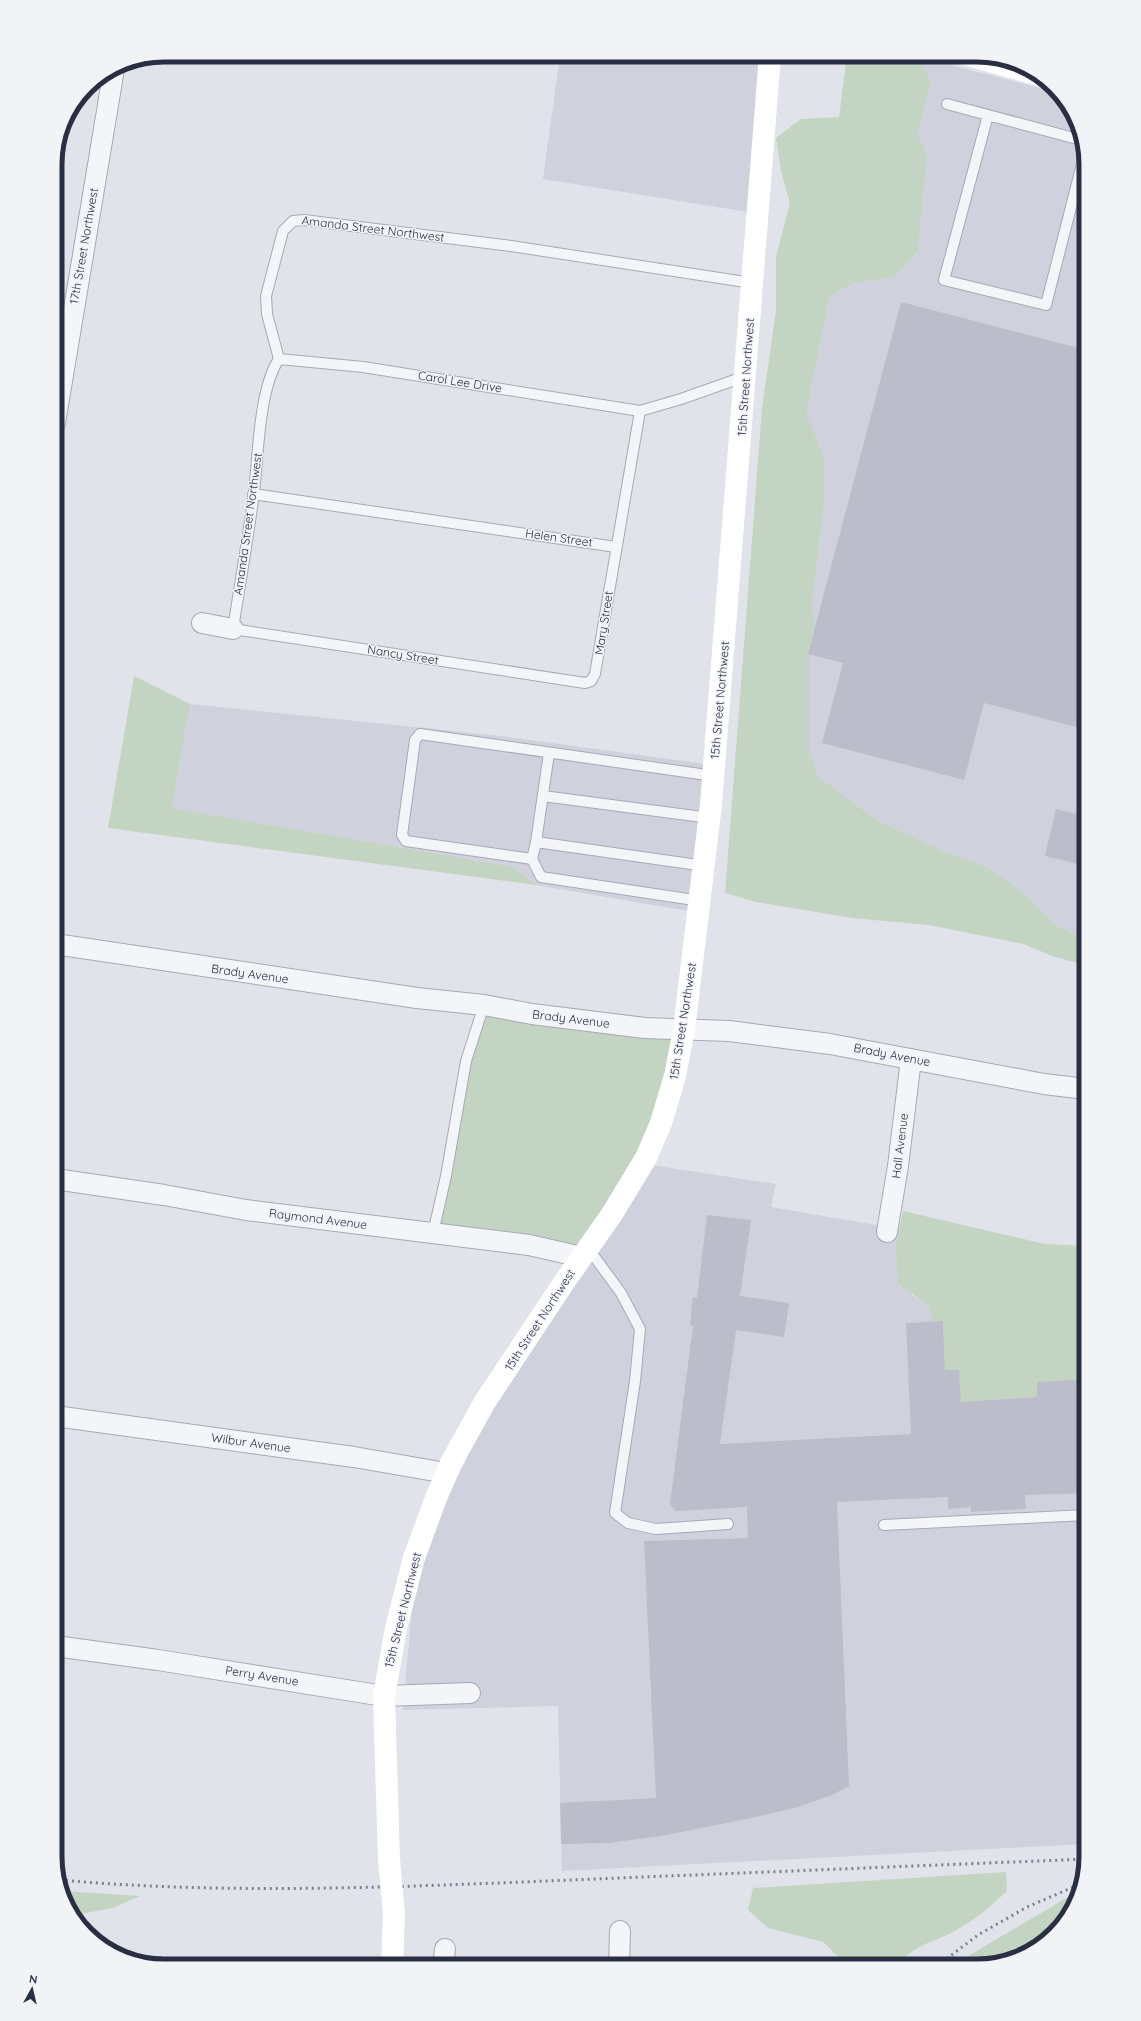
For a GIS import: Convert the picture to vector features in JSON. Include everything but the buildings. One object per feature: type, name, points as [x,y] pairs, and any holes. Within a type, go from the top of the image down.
[{"type":"street","name":"15th Street Northwest","points":[[392,1959],[394,1914],[389,1859],[384,1696],[396,1628],[414,1558],[446,1474],[484,1403],[612,1214],[646,1158],[661,1122],[675,1076],[684,1030],[701,901],[714,776],[770,62]]},
{"type":"street","name":"17th Street Northwest","points":[[62,381],[113,76]]},
{"type":"street","points":[[202,623],[233,629]]},
{"type":"street","name":"Brady Avenue","points":[[62,945],[417,998],[484,1005],[562,1018],[645,1028],[729,1030],[830,1044],[1044,1084],[1079,1088]]},
{"type":"street","name":"Hall Avenue","points":[[887,1232],[898,1166],[911,1059]]},
{"type":"street","name":"Raymond Avenue","points":[[62,1180],[164,1194],[246,1210],[585,1252]]},
{"type":"street","name":"Wilbur Avenue","points":[[62,1417],[361,1458],[446,1474]]},
{"type":"street","name":"Perry Avenue","points":[[62,1647],[158,1660],[384,1696],[470,1693]]},
{"type":"street","points":[[619,1959],[620,1931]]},
{"type":"lane","points":[[948,104],[1076,139]]},
{"type":"lane","points":[[988,115],[944,280],[1046,305],[1079,176]]},
{"type":"lane","name":"Amanda Street Northwest","points":[[233,629],[254,494],[264,400],[272,368],[279,359],[266,314],[266,296],[283,230],[293,221],[304,220],[511,246],[752,283]]},
{"type":"lane","name":"Carol Lee Drive","points":[[279,359],[362,367],[640,411]]},
{"type":"lane","points":[[616,547],[640,411],[681,399],[746,376]]},
{"type":"lane","name":"Helen Street","points":[[254,494],[616,547]]},
{"type":"lane","name":"Mary Street","points":[[573,682],[585,684],[591,681],[595,674],[616,547]]},
{"type":"lane","name":"Nancy Street","points":[[233,629],[573,682]]},
{"type":"lane","points":[[532,859],[406,841],[402,835],[415,740],[420,734],[714,776]]},
{"type":"lane","points":[[549,753],[536,842],[532,859],[541,878],[701,901]]},
{"type":"lane","points":[[543,796],[710,818]]},
{"type":"lane","points":[[536,842],[705,866]]},
{"type":"lane","points":[[433,1233],[446,1176],[466,1061],[484,1005]]},
{"type":"lane","points":[[585,1252],[621,1293],[640,1329],[635,1381],[615,1513],[628,1523],[656,1529],[728,1524]]},
{"type":"lane","points":[[884,1525],[1079,1515]]},
{"type":"shaded area","points":[[559,62],[765,62],[754,213],[543,179]]},
{"type":"shaded area","points":[[920,62],[939,62],[1047,90],[1062,107],[1069,119],[1076,137],[1079,164],[1079,936],[1056,925],[1023,892],[989,868],[948,853],[875,819],[816,776],[809,748],[809,650],[815,626],[812,603],[824,505],[814,437],[807,415],[814,372],[830,296],[854,283],[895,277],[918,251],[927,156],[918,132],[931,80]]},
{"type":"shaded area","points":[[190,704],[493,735],[706,764],[694,912],[536,885],[514,867],[172,808]]},
{"type":"shaded area","points":[[651,1165],[776,1184],[771,1207],[899,1229],[896,1244],[912,1295],[929,1306],[943,1321],[945,1370],[959,1370],[1037,1397],[1037,1383],[1079,1380],[1079,1844],[562,1871],[558,1706],[403,1710],[414,1584],[436,1521],[468,1456],[494,1409]]},
{"type":"green space","points":[[920,62],[931,80],[918,132],[927,156],[918,251],[895,277],[854,283],[830,296],[814,372],[807,415],[824,459],[824,505],[812,603],[815,626],[809,650],[809,748],[817,776],[875,819],[948,853],[989,868],[1023,892],[1056,925],[1079,936],[1079,963],[1055,957],[1023,944],[929,925],[852,918],[756,902],[725,893],[762,408],[776,311],[776,257],[790,203],[781,171],[776,138],[801,119],[839,117],[846,63]]},
{"type":"green space","points":[[134,676],[190,704],[172,808],[514,867],[536,885],[108,828]]},
{"type":"green space","points":[[487,1008],[677,1035],[656,1121],[581,1251],[439,1227],[470,1062]]},
{"type":"green space","points":[[903,1211],[1045,1244],[1079,1246],[1079,1380],[1037,1383],[1037,1397],[961,1402],[959,1370],[945,1370],[943,1321],[933,1321],[929,1306],[898,1284],[896,1244]]},
{"type":"green space","points":[[1006,1872],[1007,1891],[994,1903],[960,1928],[923,1945],[904,1959],[841,1959],[823,1942],[768,1928],[748,1910],[753,1888]]},
{"type":"green space","points":[[68,1891],[140,1896],[113,1908],[80,1914],[72,1902]]},
{"type":"green space","points":[[1072,1896],[1062,1914],[1044,1934],[1034,1942],[1022,1949],[1004,1956],[963,1959]]},
{"type":"railway","points":[[64,1880],[123,1885],[187,1887],[378,1887],[1079,1859]]},
{"type":"railway","points":[[946,1959],[978,1935],[1027,1907],[1075,1886]]}]
